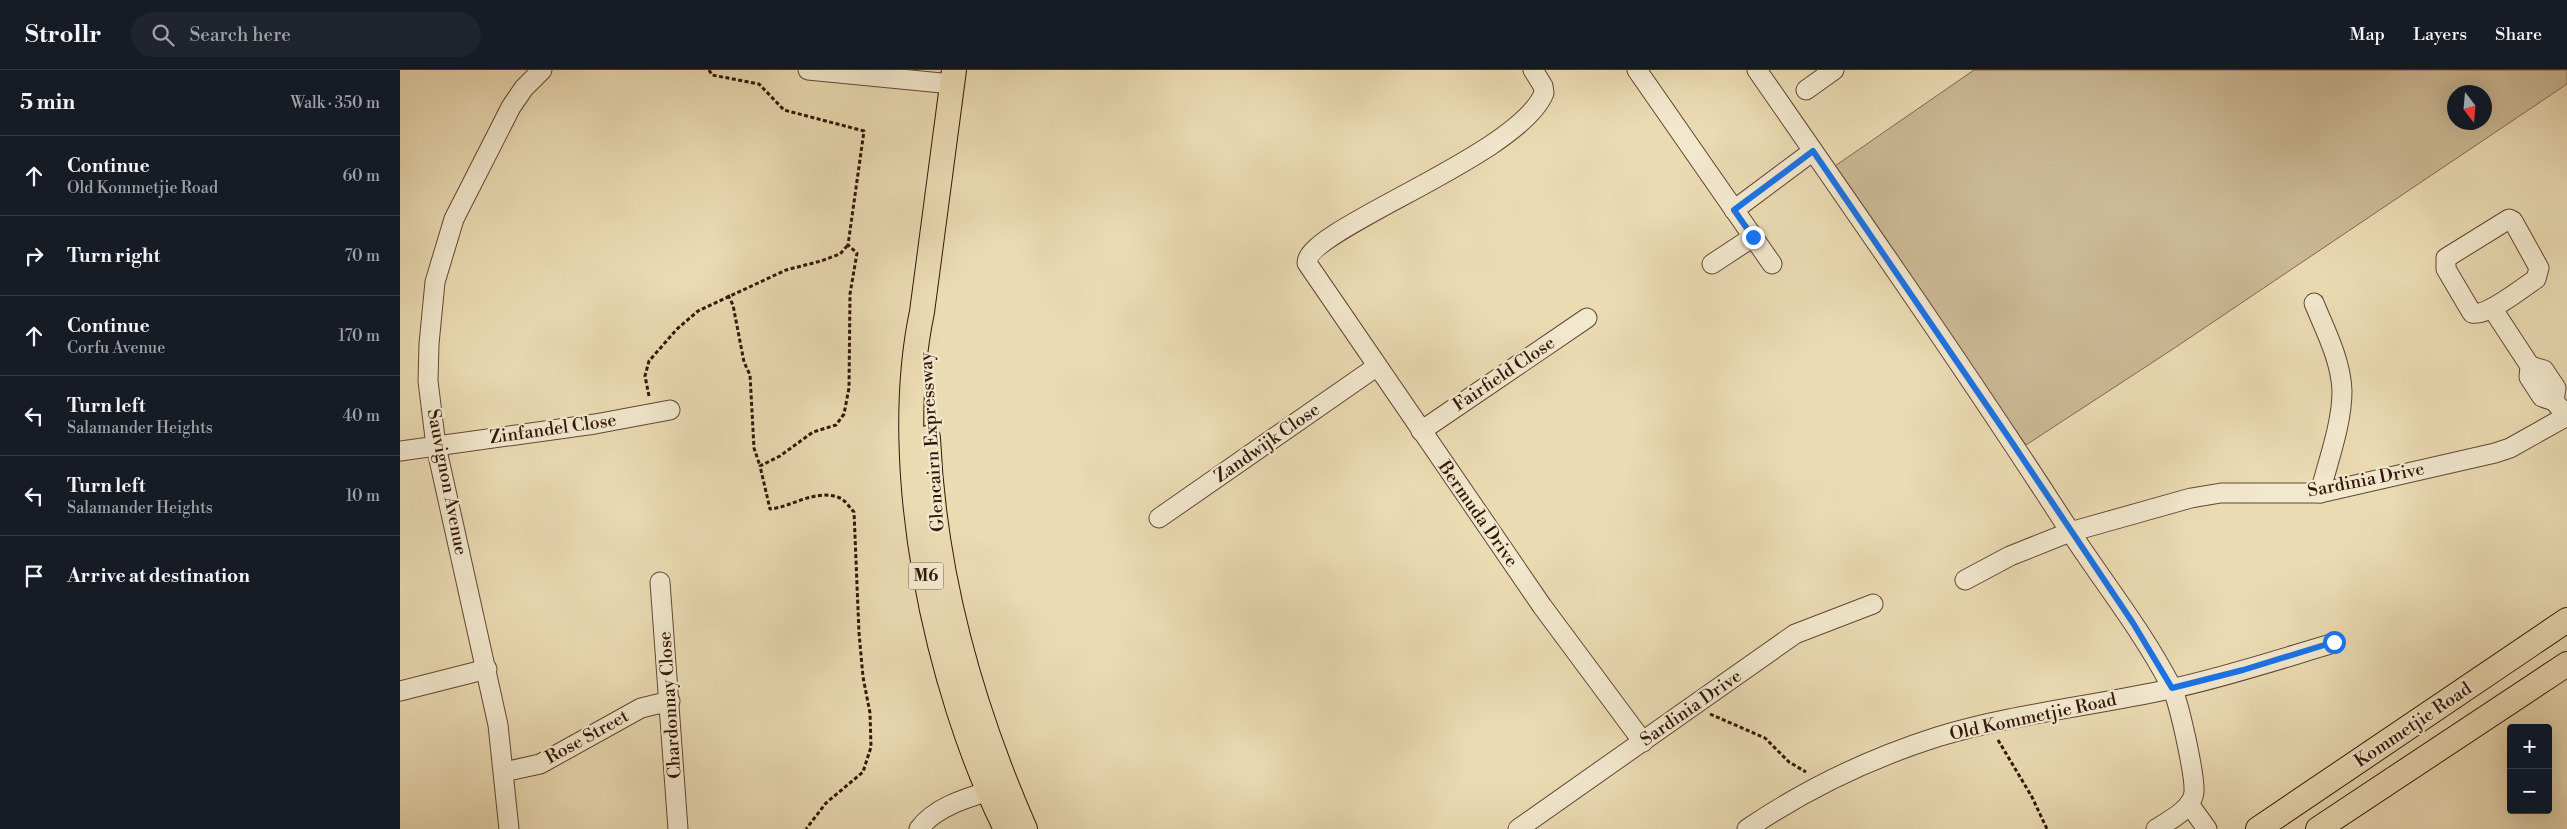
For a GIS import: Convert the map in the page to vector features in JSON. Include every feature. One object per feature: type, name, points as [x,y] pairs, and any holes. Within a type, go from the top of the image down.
[{"type":"main road","name":"Glencairn Expressway","points":[[953,77],[922,312],[912,371],[912,437],[918,518],[932,609],[962,720],[998,789],[1025,829]]},
{"type":"main road","name":"Glencairn Expressway","points":[[922,312],[931,483],[943,566],[969,678],[998,789],[1006,829]]},
{"type":"main road","name":"Kommetjie Road","points":[[2258,829],[2567,620]]},
{"type":"main road","name":"Kommetjie Road","points":[[2318,829],[2567,664]]},
{"type":"street","name":"Sauvignon Avenue","points":[[509,829],[498,725],[436,446],[428,381],[429,344],[432,303],[441,257],[460,203],[511,107],[524,88],[542,70]]},
{"type":"street","points":[[808,70],[953,77]]},
{"type":"street","name":"Bermuda Drive","points":[[1532,70],[1543,86],[1543,95],[1520,125],[1495,144],[1439,178],[1375,210],[1315,249],[1306,260],[1318,282],[1542,606],[1643,742]]},
{"type":"street","points":[[1637,70],[1772,264]]},
{"type":"street","points":[[1757,70],[2009,438],[2070,532],[2133,623],[2172,688],[2191,763],[2194,792],[2189,804],[2180,813],[2156,829]]},
{"type":"street","points":[[1806,90],[1834,70]]},
{"type":"street","points":[[1734,210],[1813,151]]},
{"type":"street","points":[[2509,219],[2514,221],[2539,268],[2539,274],[2536,279],[2492,308],[2478,314],[2469,310],[2445,263],[2446,258],[2509,219]]},
{"type":"street","points":[[1712,264],[1753,237]]},
{"type":"street","points":[[2314,303],[2332,347],[2342,390],[2339,413],[2320,493]]},
{"type":"street","points":[[2492,308],[2530,366],[2529,377],[2542,397],[2554,401],[2567,416]]},
{"type":"street","name":"Fairfield Close","points":[[1421,431],[1587,318]]},
{"type":"street","name":"Zandwijk Close","points":[[1159,518],[1376,367]]},
{"type":"street","name":"Zinfandel Close","points":[[400,451],[661,412]]},
{"type":"street","name":"Sardinia Drive","points":[[1965,580],[2010,556],[2070,532],[2210,494],[2320,493],[2510,448],[2567,416]]},
{"type":"street","name":"Chardonnay Close","points":[[660,582],[678,829]]},
{"type":"street","name":"Sardinia Drive","points":[[1518,829],[1795,634],[1873,604]]},
{"type":"street","name":"Old Kommetjie Road","points":[[1747,829],[1828,780],[1904,748],[1989,724],[2172,688],[2243,670],[2334,642]]},
{"type":"street","points":[[400,691],[487,669]]},
{"type":"street","name":"Rose Street","points":[[504,772],[540,764],[641,708],[670,701]]},
{"type":"street","points":[[919,829],[940,810],[998,789]]},
{"type":"street","points":[[2189,804],[2207,829]]},
{"type":"path","points":[[661,412],[645,376],[649,361],[677,329],[698,311],[728,295],[786,270],[840,254],[848,245],[854,217],[864,131],[784,110],[759,84],[712,75],[709,70]]},
{"type":"path","points":[[760,466],[780,456],[813,432],[836,425],[844,414],[849,388],[850,294],[857,253],[848,245]]},
{"type":"path","points":[[728,295],[733,305],[744,362],[750,375],[754,448],[770,509],[783,508],[799,500],[822,495],[840,498],[854,512],[859,633],[863,677],[870,713],[871,747],[863,772],[826,803],[806,829]]},
{"type":"path","points":[[1692,707],[1757,734],[1799,768],[1828,780]]},
{"type":"path","points":[[1989,724],[2032,797],[2047,829]]},
{"type":"shaded area","points":[[1974,70],[2567,70],[2567,84],[2176,347],[2026,445],[1832,168]]},
{"type":"route","points":[[1753,237],[1734,210],[1813,151],[2133,623],[2172,688],[2243,670],[2334,642]]}]
